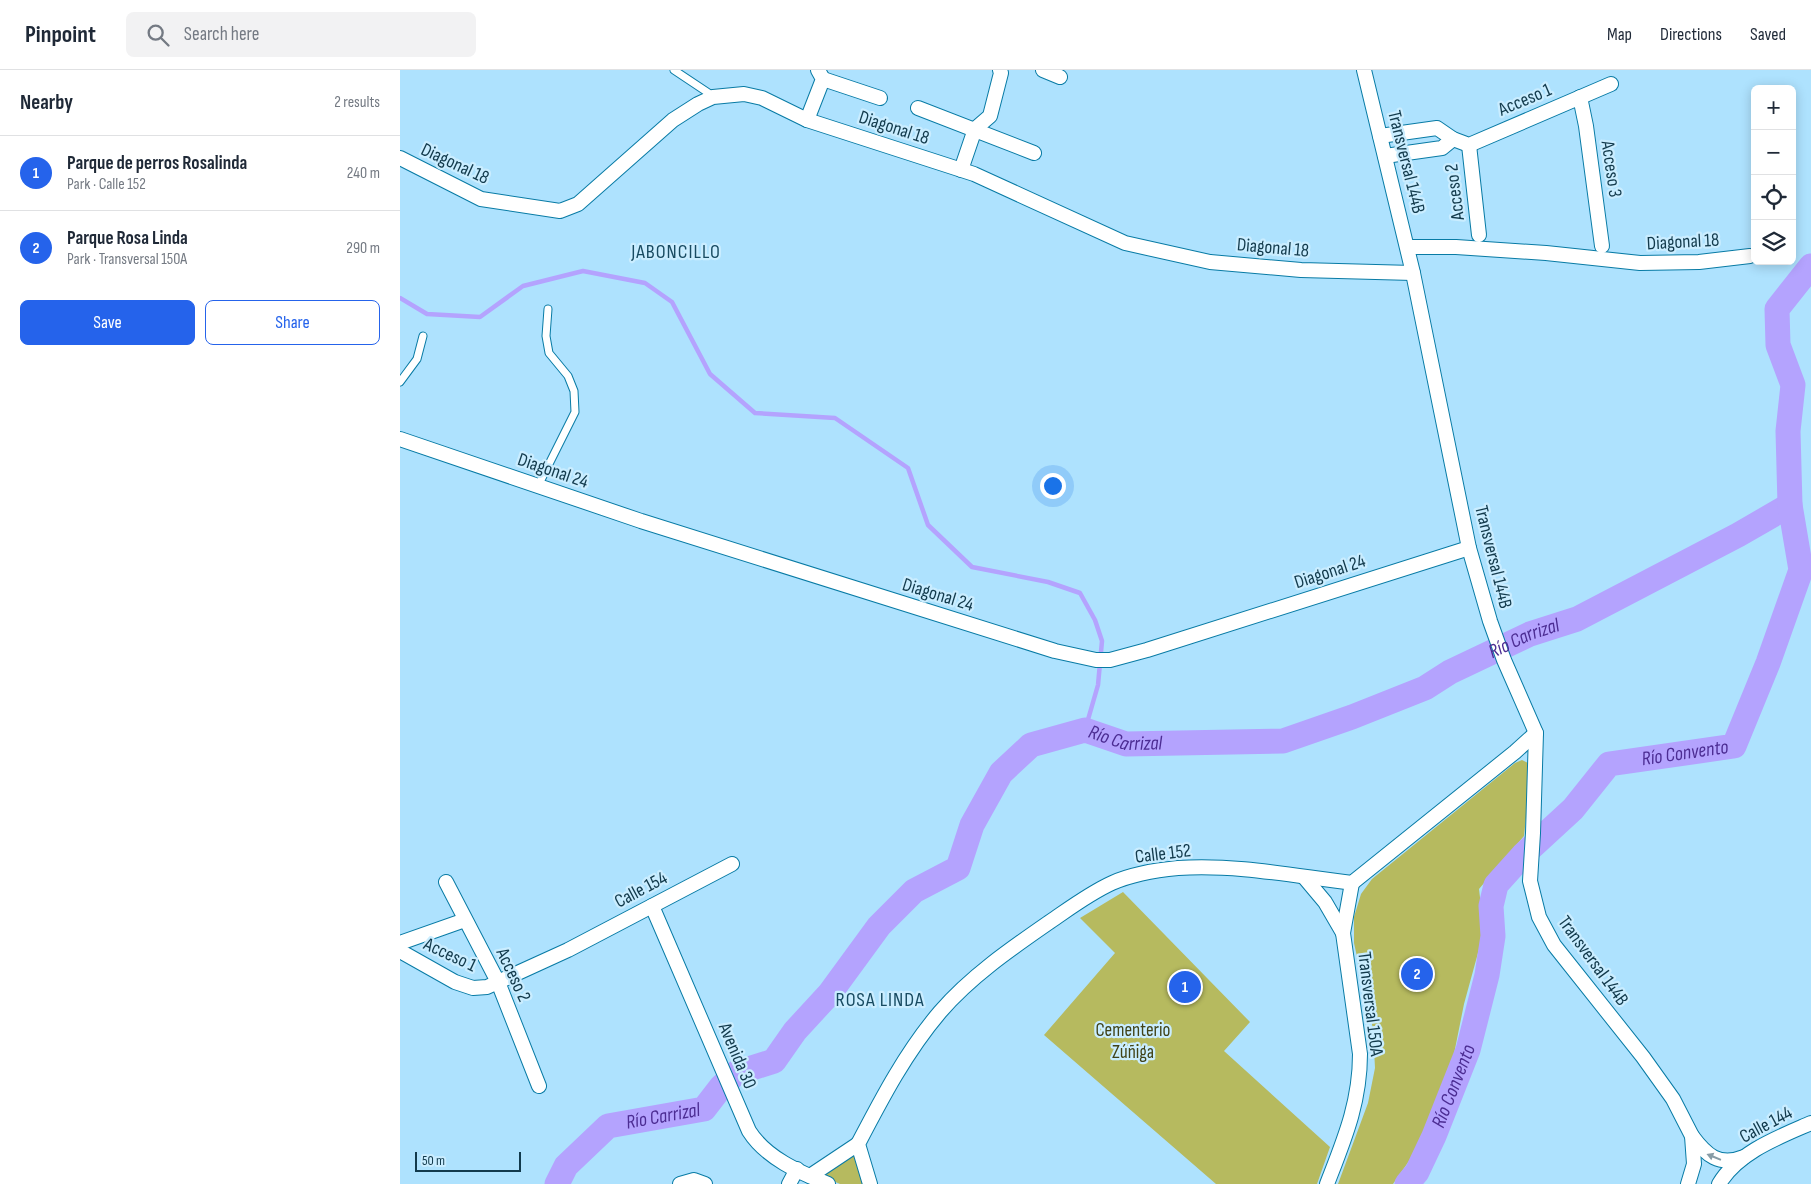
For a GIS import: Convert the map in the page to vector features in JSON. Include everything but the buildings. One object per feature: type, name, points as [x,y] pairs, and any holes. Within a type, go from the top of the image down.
[{"type":"street","points":[[961,170],[975,129],[990,116],[1001,73],[1000,70]]},
{"type":"street","points":[[1044,70],[1060,77]]},
{"type":"street","name":"Transversal 144B","points":[[1364,70],[1414,273],[1469,548],[1490,621],[1504,660],[1536,733],[1530,882],[1539,917],[1554,945],[1643,1057],[1668,1092],[1692,1136],[1694,1164],[1688,1184]]},
{"type":"street","points":[[808,120],[820,75],[880,98]]},
{"type":"street","name":"Acceso 1","points":[[1468,145],[1611,84]]},
{"type":"street","name":"Diagonal 18","points":[[400,158],[481,199],[560,211],[578,204],[673,120],[698,104],[713,96],[744,94],[762,98],[808,120],[961,170],[1125,243],[1210,262],[1301,270],[1414,273]]},
{"type":"street","name":"Acceso 3","points":[[1580,97],[1586,126],[1602,246]]},
{"type":"street","points":[[918,108],[1034,153]]},
{"type":"street","points":[[1380,136],[1436,128],[1453,139],[1468,145]]},
{"type":"street","points":[[1385,156],[1442,148],[1453,139]]},
{"type":"street","name":"Acceso 2","points":[[1468,145],[1479,235]]},
{"type":"street","name":"Diagonal 18","points":[[1408,248],[1456,247],[1546,253],[1640,263],[1699,262],[1750,256]]},
{"type":"street","name":"Diagonal 24","points":[[400,439],[641,521],[1055,651],[1096,660],[1110,660],[1147,650],[1469,548]]},
{"type":"street","points":[[1352,884],[1536,733]]},
{"type":"street","name":"Calle 154","points":[[568,950],[732,864]]},
{"type":"street","name":"Calle 152","points":[[816,1181],[858,1144],[898,1070],[927,1029],[950,1002],[1000,958],[1089,896],[1112,883],[1131,876],[1179,868],[1263,870],[1352,884]]},
{"type":"street","points":[[1304,877],[1325,902],[1343,933]]},
{"type":"street","name":"Acceso 2","points":[[446,882],[498,982],[539,1086]]},
{"type":"street","name":"Transversal 150A","points":[[1327,1184],[1354,1108],[1360,1070],[1360,1054],[1343,933],[1352,884]]},
{"type":"street","name":"Avenida 30","points":[[652,906],[748,1131],[762,1148],[816,1181]]},
{"type":"street","points":[[400,942],[465,920]]},
{"type":"street","name":"Acceso 1","points":[[400,951],[455,982],[473,988],[487,987],[568,950]]},
{"type":"street","name":"Calle 144","points":[[1719,1184],[1722,1178],[1744,1157],[1774,1140],[1811,1123]]},
{"type":"street","points":[[1692,1136],[1704,1152],[1720,1160],[1734,1161],[1744,1157]]},
{"type":"street","points":[[858,1144],[870,1184]]},
{"type":"street","points":[[789,1184],[797,1169]]},
{"type":"street","points":[[680,1184],[694,1180],[705,1184]]},
{"type":"lane","points":[[674,70],[713,96]]},
{"type":"lane","points":[[538,486],[574,412],[574,391],[568,376],[549,354],[546,336],[548,310]]},
{"type":"lane","points":[[400,382],[417,359],[423,336]]},
{"type":"green space","points":[[1522,760],[1530,764],[1531,771],[1524,836],[1479,889],[1484,931],[1464,1004],[1450,1074],[1423,1141],[1393,1184],[1338,1184],[1368,1103],[1375,1068],[1373,1029],[1354,943],[1354,917],[1361,894],[1372,879],[1515,763]]},
{"type":"green space","name":"Cementerio Zúñiga","points":[[1123,892],[1250,1022],[1224,1051],[1330,1147],[1317,1184],[1216,1184],[1044,1035],[1115,953],[1080,918]]},
{"type":"green space","points":[[855,1152],[864,1184],[840,1184],[820,1175]]},
{"type":"waterway","name":"Río Convento","points":[[1407,1184],[1417,1172],[1434,1136],[1468,1050],[1487,975],[1493,936],[1491,906],[1496,885],[1523,855],[1573,809],[1609,764],[1734,746],[1768,663],[1801,570],[1790,505],[1788,431],[1793,385],[1778,345],[1777,309],[1811,266]]},
{"type":"waterway","points":[[400,298],[427,314],[480,317],[523,286],[583,271],[645,283],[672,302],[710,374],[755,413],[835,418],[908,468],[928,525],[972,567],[1048,582],[1080,593],[1095,620],[1102,641],[1098,685],[1085,730]]},
{"type":"waterway","name":"Río Carrizal","points":[[557,1184],[566,1166],[608,1126],[704,1109],[721,1087],[736,1073],[774,1061],[795,1031],[830,993],[879,926],[914,891],[958,868],[972,825],[1001,773],[1031,745],[1085,730],[1126,744],[1283,741],[1352,717],[1425,688],[1450,672],[1530,634],[1577,619],[1738,535],[1790,505]]},
{"type":"place","name":"Parque Rosa Linda","points":[[1417,974]]},
{"type":"place","name":"Parque de perros Rosalinda","points":[[1185,987]]},
{"type":"district","name":"JABONCILLO","points":[[676,252]]},
{"type":"district","name":"ROSA LINDA","points":[[880,1000]]}]
